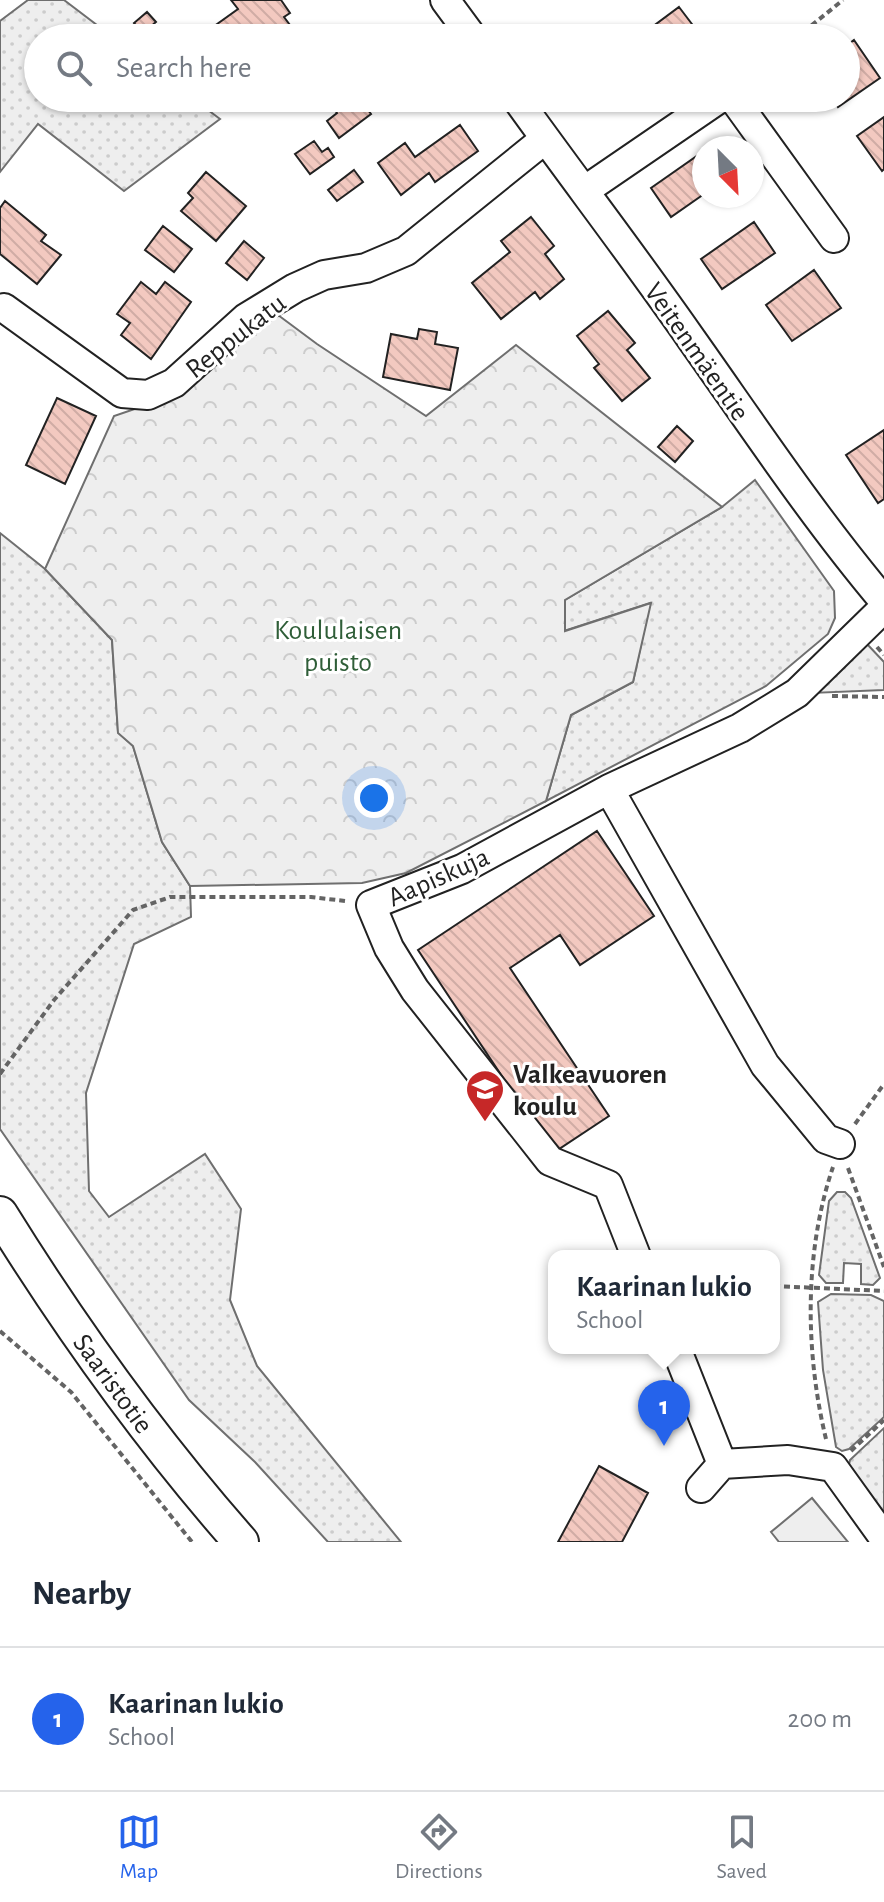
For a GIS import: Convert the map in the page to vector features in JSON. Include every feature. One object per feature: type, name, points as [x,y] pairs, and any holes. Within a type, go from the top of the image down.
[{"type":"main road","name":"Saaristotie","points":[[0,1214],[60,1310],[148,1430],[241,1542]]},
{"type":"street","points":[[445,0],[463,24]]},
{"type":"street","name":"Veitenmäentie","points":[[526,112],[693,341],[768,454],[822,527],[884,601]]},
{"type":"street","points":[[584,191],[700,112]]},
{"type":"street","points":[[743,112],[834,238]]},
{"type":"street","name":"Reppukatu","points":[[4,308],[122,393],[148,395],[174,383],[246,318],[295,288],[324,275],[366,268],[406,251],[545,139]]},
{"type":"street","name":"Aapiskuja","points":[[371,905],[462,869],[609,789],[740,728],[797,693],[884,608]]},
{"type":"street","points":[[609,789],[765,1065],[826,1139],[840,1144]]},
{"type":"street","points":[[371,905],[389,948],[415,990],[550,1161],[608,1185],[634,1250]]},
{"type":"street","points":[[678,1354],[722,1464]]},
{"type":"street","points":[[701,1488],[722,1464],[788,1460],[833,1467],[884,1538]]},
{"type":"path","points":[[813,24],[843,0]]},
{"type":"path","points":[[797,693],[852,699],[884,697]]},
{"type":"path","name":"Aapiskuja","points":[[0,1074],[54,1000],[133,910],[170,897],[311,897],[371,905]]},
{"type":"path","points":[[884,1084],[840,1144],[817,1228],[811,1288],[822,1422],[833,1467],[884,1420]]},
{"type":"path","points":[[840,1144],[884,1267]]},
{"type":"path","points":[[780,1286],[884,1291]]},
{"type":"path","points":[[0,1331],[71,1392],[192,1542]]},
{"type":"green space","points":[[28,0],[64,0],[96,24],[24,24],[24,112],[211,112],[220,119],[124,191],[38,124],[0,172],[0,21]]},
{"type":"green space","name":"Koululaisen puisto","points":[[278,315],[426,416],[516,345],[722,507],[565,600],[565,631],[651,603],[633,682],[571,715],[546,801],[406,873],[362,883],[190,886],[162,842],[133,746],[118,733],[112,640],[45,569],[114,416],[155,402],[256,324]]},
{"type":"green space","points":[[755,480],[834,591],[835,618],[828,634],[766,686],[546,801],[571,715],[633,682],[650,603],[564,631],[565,600],[722,507]]},
{"type":"green space","points":[[0,533],[45,569],[112,640],[118,732],[133,746],[162,842],[190,886],[191,917],[134,944],[86,1093],[89,1191],[109,1217],[205,1154],[241,1209],[230,1300],[257,1366],[401,1542],[328,1542],[255,1462],[189,1400],[0,1129]]},
{"type":"green space","points":[[867,644],[884,662],[884,690],[812,693]]},
{"type":"green space","points":[[837,1192],[845,1192],[851,1198],[880,1278],[873,1285],[861,1284],[861,1264],[844,1263],[843,1283],[826,1283],[819,1275],[829,1201]]},
{"type":"green space","points":[[831,1294],[871,1295],[884,1301],[884,1417],[849,1449],[842,1451],[836,1447],[823,1370],[818,1302]]},
{"type":"green space","points":[[884,1428],[884,1522],[848,1469],[850,1460]]},
{"type":"green space","points":[[812,1498],[848,1542],[779,1542],[771,1532]]},
{"type":"building","points":[[231,0],[281,0],[290,13],[284,17],[289,24],[217,24],[238,9]]},
{"type":"building","points":[[679,7],[692,24],[656,24]]},
{"type":"building","points":[[147,12],[156,22],[154,24],[134,23]]},
{"type":"building","points":[[860,49],[880,78],[860,92]]},
{"type":"building","points":[[337,113],[371,114],[339,138],[327,121]]},
{"type":"building","points":[[884,117],[884,169],[882,171],[857,136]]},
{"type":"building","points":[[460,125],[478,151],[435,182],[429,173],[401,195],[378,163],[405,143],[415,157]]},
{"type":"building","points":[[314,141],[322,152],[328,148],[334,157],[310,174],[295,154]]},
{"type":"building","points":[[692,159],[692,202],[671,217],[651,188]]},
{"type":"building","points":[[354,170],[363,182],[337,201],[328,190]]},
{"type":"building","points":[[206,172],[246,206],[216,241],[181,211],[193,198],[188,193]]},
{"type":"building","points":[[5,201],[46,235],[41,241],[61,255],[37,284],[0,254],[0,208]]},
{"type":"building","points":[[531,217],[554,246],[545,254],[564,279],[540,299],[535,292],[501,319],[472,283],[510,252],[501,241]]},
{"type":"building","points":[[754,222],[775,253],[722,289],[701,259]]},
{"type":"building","points":[[163,226],[192,249],[174,272],[145,250]]},
{"type":"building","points":[[244,241],[264,258],[247,280],[226,263]]},
{"type":"building","points":[[814,270],[841,308],[792,341],[766,305]]},
{"type":"building","points":[[141,282],[156,294],[165,282],[191,302],[151,359],[121,335],[130,323],[117,314]]},
{"type":"building","points":[[608,311],[635,343],[627,350],[650,378],[622,401],[594,368],[599,364],[577,336]]},
{"type":"building","points":[[419,329],[437,332],[435,344],[458,348],[450,390],[383,377],[391,334],[417,339]]},
{"type":"building","points":[[57,398],[96,416],[65,484],[26,465]]},
{"type":"building","points":[[677,426],[693,441],[675,462],[658,447]]},
{"type":"building","points":[[884,430],[884,499],[878,503],[846,455]]},
{"type":"building","points":[[597,831],[654,916],[580,965],[560,935],[510,968],[609,1116],[553,1153],[418,950]]},
{"type":"building","points":[[599,1466],[648,1493],[622,1542],[558,1542]]},
{"type":"place","name":"Valkeavuoren koulu","points":[[485,1123]]},
{"type":"place","name":"Kaarinan lukio","points":[[664,1446]]}]
